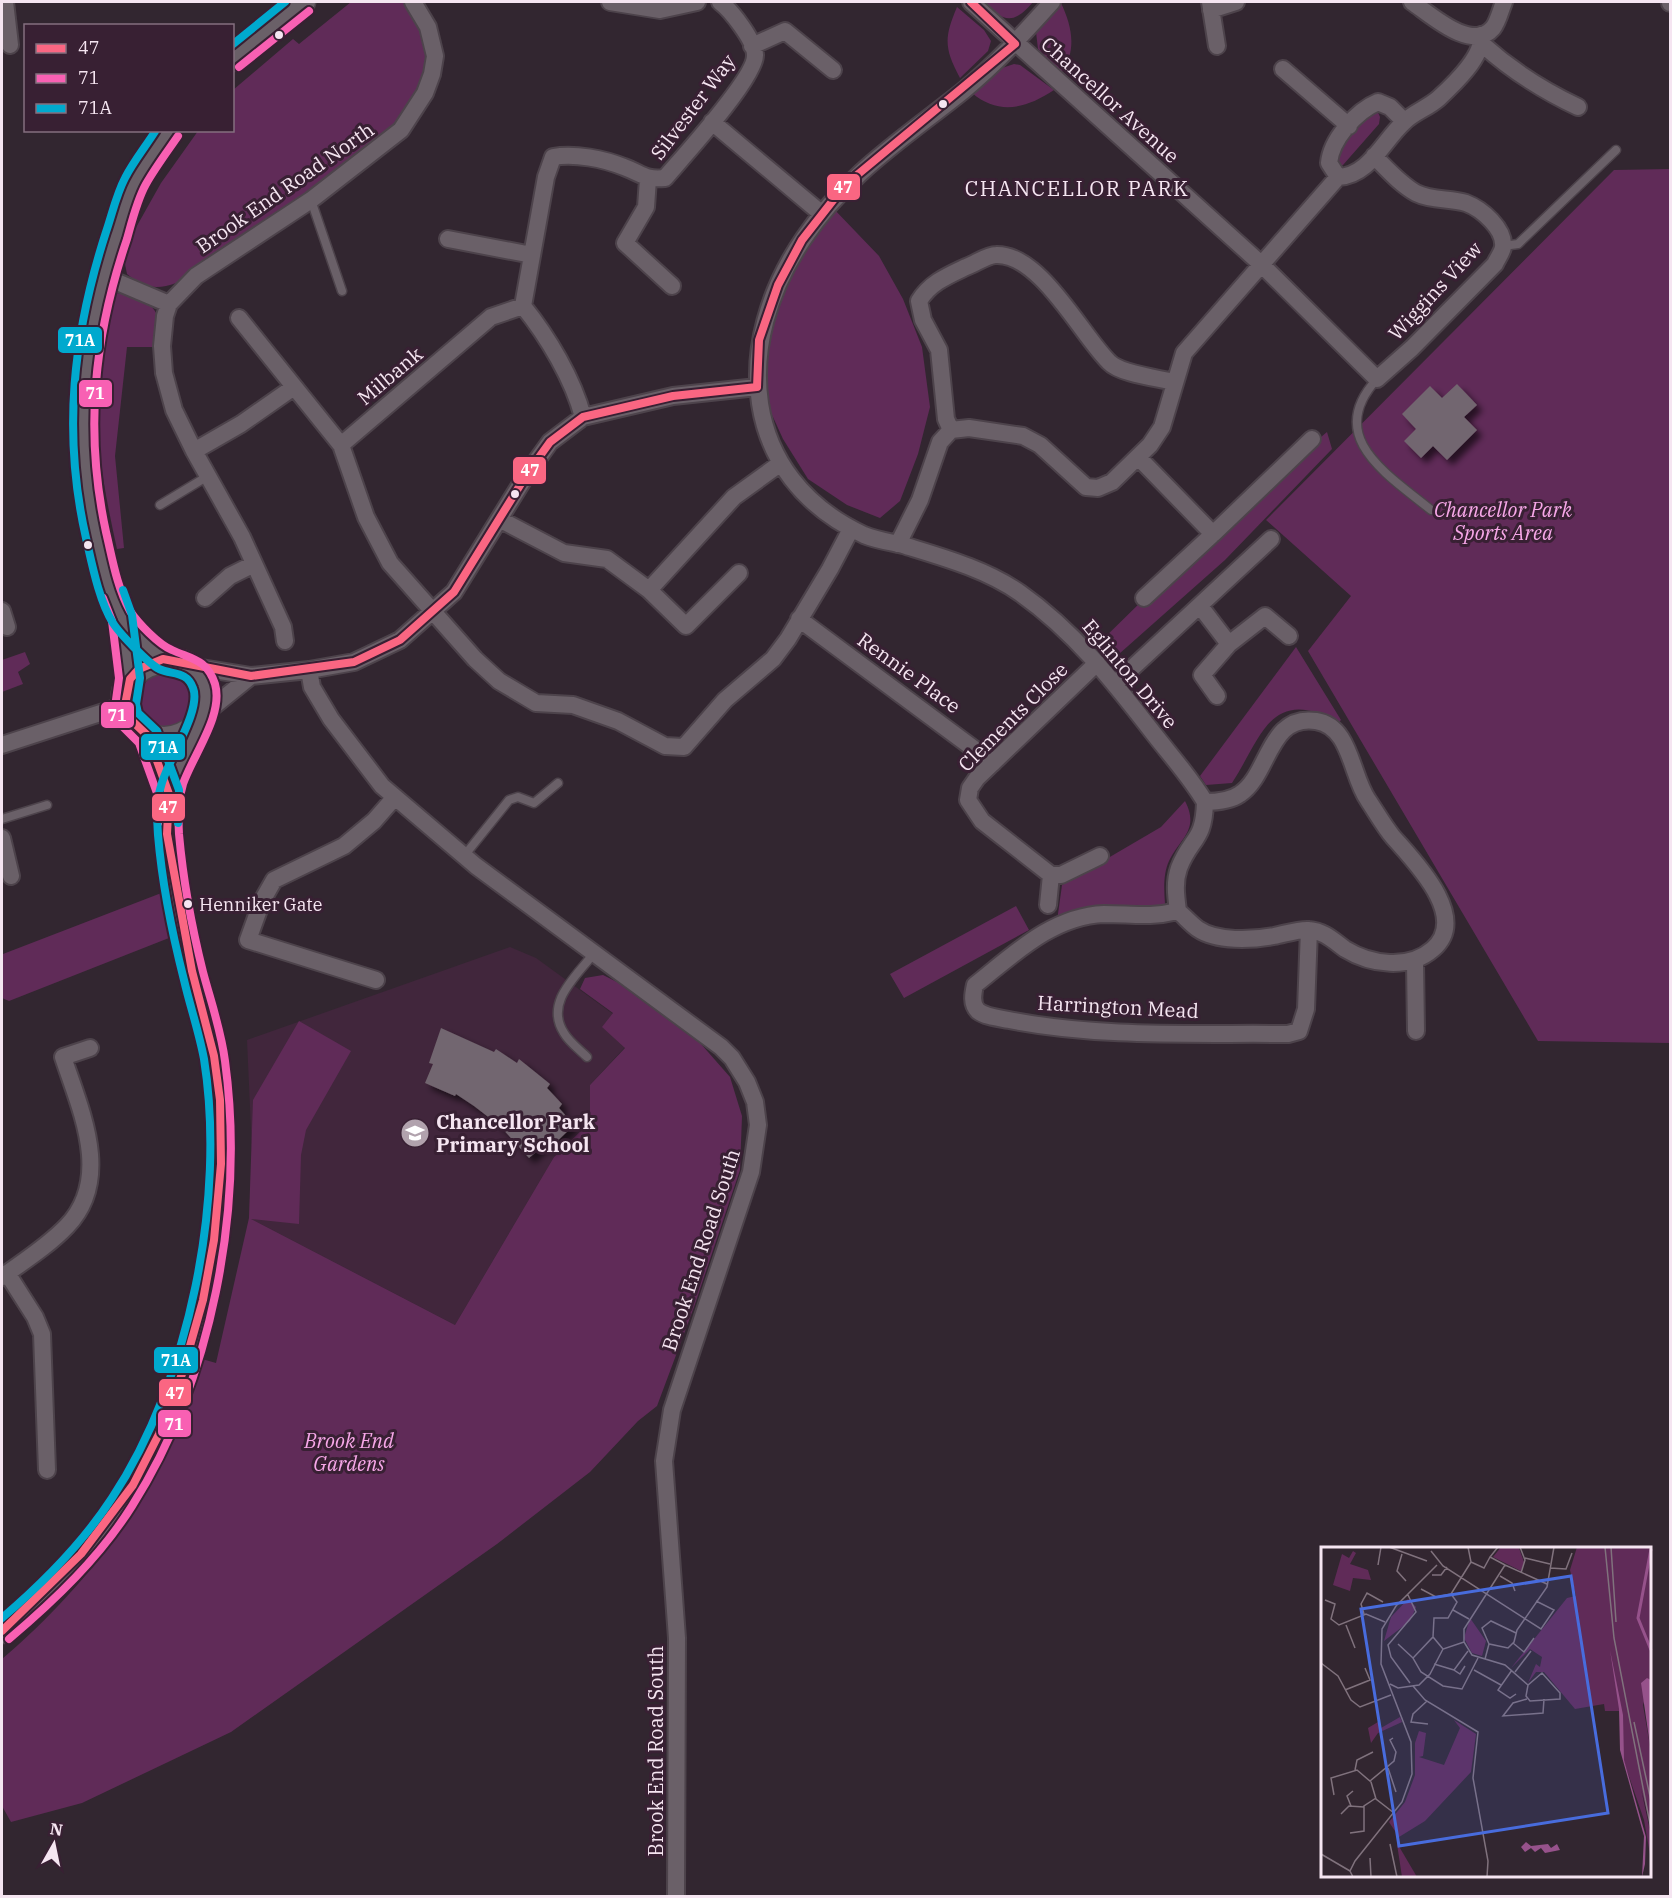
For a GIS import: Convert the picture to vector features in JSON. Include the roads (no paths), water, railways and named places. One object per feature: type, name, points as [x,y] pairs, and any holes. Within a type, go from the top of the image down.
[{"type":"street","points":[[5,2],[12,45]]},
{"type":"street","points":[[234,57],[276,21],[303,2]]},
{"type":"street","name":"Brook End Road North","points":[[169,304],[196,276],[311,200],[401,130],[425,93],[432,74],[435,56],[428,27],[413,2]]},
{"type":"street","points":[[610,2],[660,10],[697,2]]},
{"type":"street","name":"Silvester Way","points":[[523,306],[546,177],[553,157],[568,154],[624,167],[648,179],[665,178],[712,122],[752,67],[756,54],[746,33],[720,2]]},
{"type":"street","name":"Chancellor Avenue","points":[[971,2],[1261,264],[1377,379]]},
{"type":"street","name":"Eglinton Drive","points":[[1052,2],[1015,44],[964,89],[845,185],[802,240],[778,285],[759,340],[757,387],[764,422],[781,463],[805,494],[851,528],[869,537],[898,544],[980,572],[1016,591],[1049,615],[1115,684],[1205,802]]},
{"type":"street","points":[[1216,46],[1210,6],[1236,2]]},
{"type":"street","points":[[1412,2],[1451,30],[1482,39],[1508,67],[1546,92],[1578,106]]},
{"type":"street","points":[[898,544],[920,500],[940,442],[951,430],[969,428],[1023,436],[1040,445],[1086,487],[1098,488],[1112,482],[1138,457],[1162,427],[1184,353],[1338,177],[1351,176],[1374,156],[1404,121],[1438,99],[1474,59],[1482,39],[1493,28],[1504,2]]},
{"type":"street","name":"Silvester Way","points":[[752,46],[785,31],[833,70]]},
{"type":"street","points":[[1283,69],[1349,126]]},
{"type":"street","points":[[1338,177],[1329,163],[1330,152],[1367,106],[1378,102],[1390,107],[1404,121]]},
{"type":"street","points":[[712,122],[822,214]]},
{"type":"street","points":[[166,132],[134,183],[104,276],[85,363],[83,456],[91,512],[104,570],[122,618],[130,679],[125,705],[133,723],[148,736],[161,740],[174,739],[187,734],[200,719],[250,676]]},
{"type":"street","name":"Wiggins View","points":[[1374,156],[1395,177],[1416,193],[1465,203],[1477,209],[1500,230],[1503,246],[1495,264],[1412,348],[1377,379]]},
{"type":"street","name":"Silvester Way","points":[[648,179],[646,207],[625,243],[672,286]]},
{"type":"street","points":[[448,239],[532,255]]},
{"type":"street","points":[[951,430],[946,419],[939,350],[923,320],[919,301],[927,288],[995,255],[1013,258],[1051,289],[1074,314],[1110,364],[1135,373],[1174,382]]},
{"type":"street","points":[[104,276],[169,304],[162,346],[164,373],[174,410],[254,564],[283,627],[285,641]]},
{"type":"street","points":[[523,306],[536,322],[578,397],[584,417]]},
{"type":"street","name":"Milbank","points":[[341,445],[491,317],[523,306]]},
{"type":"street","points":[[239,318],[341,445],[380,546],[390,563],[475,659],[499,681],[536,703],[573,705],[618,721],[665,746],[684,747],[725,700],[772,659],[831,569],[851,528]]},
{"type":"street","points":[[194,451],[241,424],[294,387]]},
{"type":"street","points":[[122,618],[163,659],[189,666],[250,676],[354,662],[400,640],[454,592],[501,520],[527,474],[550,442],[584,417],[673,396],[757,387]]},
{"type":"street","points":[[1144,598],[1312,439]]},
{"type":"street","points":[[1138,457],[1213,534]]},
{"type":"street","points":[[649,590],[734,497],[781,463]]},
{"type":"street","points":[[501,520],[564,553],[607,558],[649,590],[686,626],[739,573]]},
{"type":"street","points":[[1115,684],[1271,539]]},
{"type":"street","points":[[205,598],[230,576],[254,564]]},
{"type":"street","points":[[1200,606],[1229,644]]},
{"type":"street","points":[[1217,696],[1202,675],[1229,644],[1265,616],[1289,636]]},
{"type":"street","name":"Rennie Place","points":[[800,619],[910,698],[993,763]]},
{"type":"street","points":[[130,679],[144,665],[163,659]]},
{"type":"street","name":"Clements Close","points":[[1051,875],[982,821],[972,810],[968,800],[970,788],[1097,663]]},
{"type":"street","points":[[2,1631],[20,1616],[81,1554],[133,1485],[159,1434],[203,1300],[214,1240],[221,1164],[220,1100],[214,1056],[192,971],[167,834],[169,794],[206,700],[204,687],[189,666]]},
{"type":"street","name":"Brook End Road South","points":[[309,669],[312,687],[331,719],[382,786],[464,856],[595,952],[732,1058],[747,1082],[754,1102],[758,1125],[752,1172],[672,1410],[664,1461],[677,1638],[676,1896]]},
{"type":"street","points":[[2,745],[125,705]]},
{"type":"street","points":[[1314,720],[1327,723],[1337,733],[1346,748],[1365,796],[1393,837],[1430,880],[1441,903],[1444,933],[1436,947],[1415,962],[1400,964],[1376,961],[1347,950],[1325,935],[1309,930],[1270,937],[1216,936],[1200,930],[1178,911],[1175,886],[1179,869],[1204,828],[1205,802],[1232,799],[1241,794],[1250,785],[1273,741],[1283,730],[1297,722],[1314,720]]},
{"type":"street","points":[[148,736],[169,794]]},
{"type":"street","points":[[376,980],[248,940],[261,901],[274,880],[344,846],[374,821],[395,797]]},
{"type":"street","points":[[2,838],[11,876]]},
{"type":"street","points":[[1048,905],[1051,875],[1061,875],[1100,856]]},
{"type":"street","name":"Harrington Mead","points":[[1178,911],[1139,917],[1103,914],[1068,921],[1031,940],[975,986],[972,997],[975,1009],[983,1014],[1027,1023],[1117,1032],[1288,1034],[1299,1031],[1303,1023],[1309,930]]},
{"type":"street","points":[[1415,962],[1416,1031]]},
{"type":"street","points":[[47,1470],[42,1334],[35,1317],[4,1275],[68,1225],[86,1195],[91,1162],[86,1128],[63,1057],[90,1048]]},
{"type":"lane","points":[[1503,246],[1518,244],[1616,150]]},
{"type":"lane","points":[[311,200],[342,291]]},
{"type":"lane","points":[[1377,379],[1366,392],[1359,408],[1356,431],[1362,447],[1371,459],[1431,510]]},
{"type":"lane","points":[[160,505],[208,476]]},
{"type":"lane","points":[[464,856],[509,800],[518,797],[534,803],[558,783]]},
{"type":"lane","points":[[2,819],[47,805]]},
{"type":"lane","points":[[587,1057],[564,1034],[557,1014],[560,996],[595,952]]},
{"type":"place","name":"Henniker Gate","points":[[188,904]]},
{"type":"place","name":"Chancellor Park Primary School","points":[[415,1133]]},
{"type":"district","name":"CHANCELLOR PARK","points":[[1077,189]]},
{"type":"park label","name":"Chancellor Park Sports Area","points":[[1503,522]]},
{"type":"park label","name":"Brook End Gardens","points":[[349,1452]]}]
